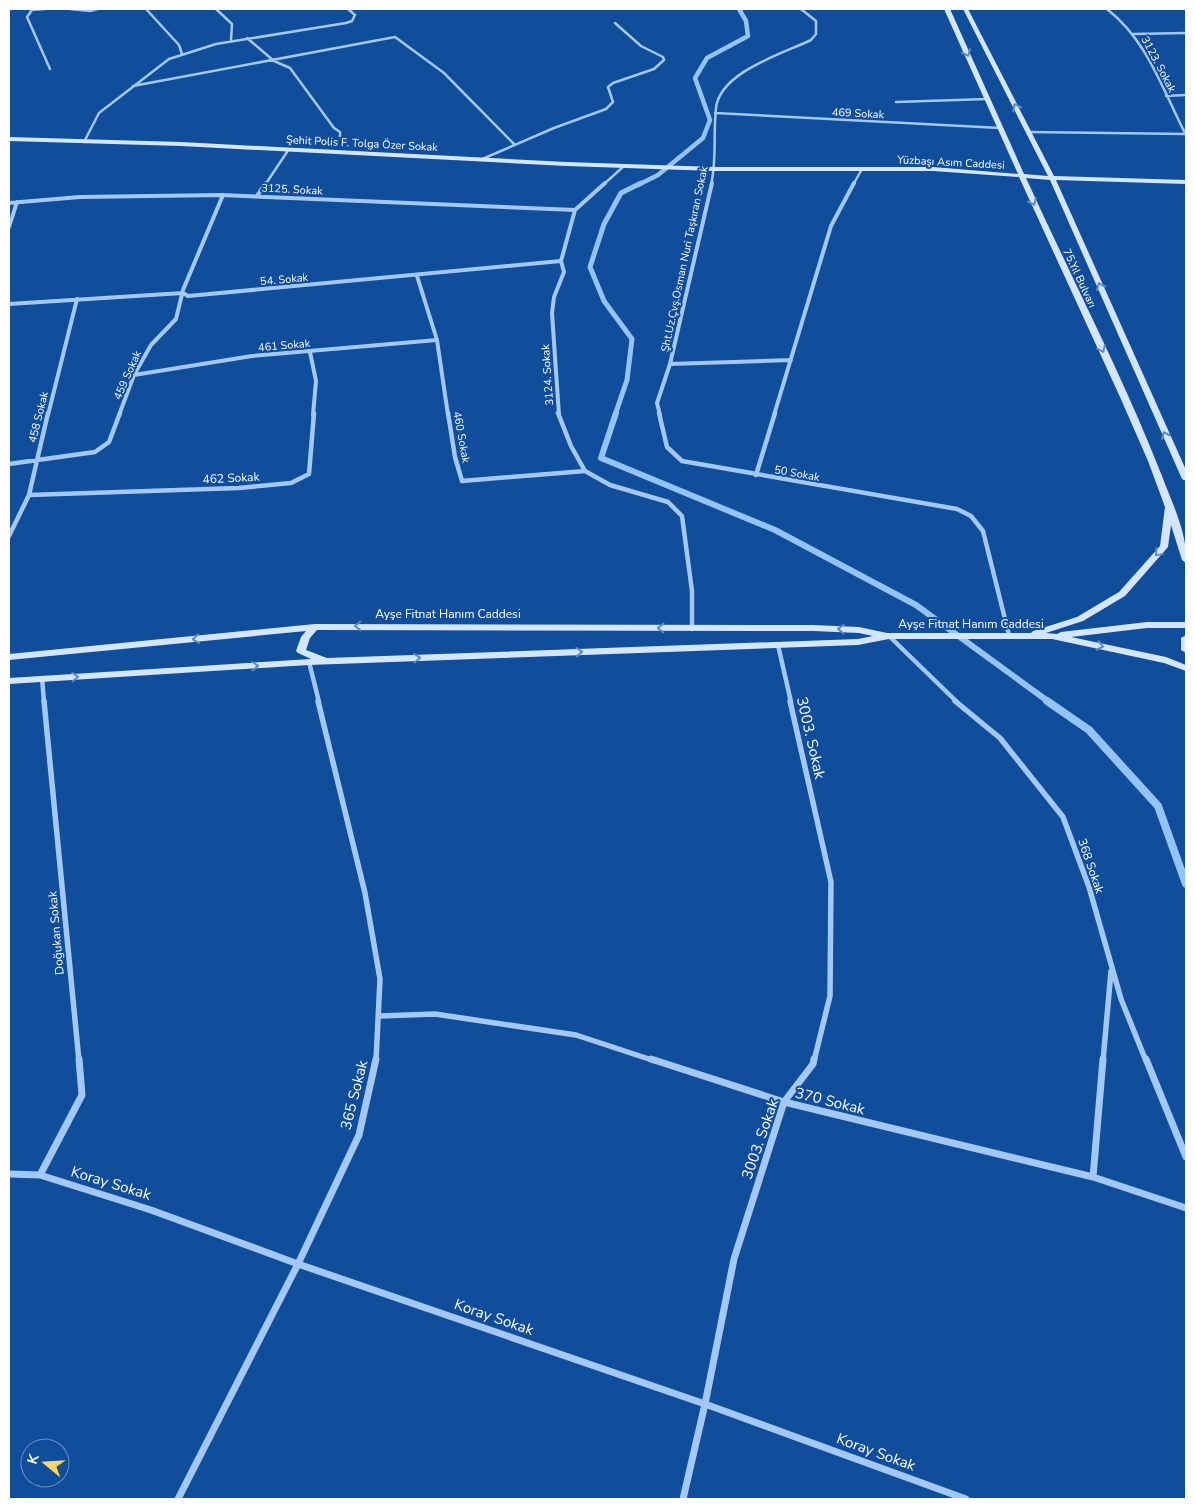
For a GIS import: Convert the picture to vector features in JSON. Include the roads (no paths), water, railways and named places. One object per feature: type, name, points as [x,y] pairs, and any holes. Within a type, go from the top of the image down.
[{"type":"main road","name":"75.Yıl Bulvarı","points":[[947,9],[1021,176],[1144,440],[1169,506],[1186,560]]},
{"type":"main road","name":"75.Yıl Bulvarı","points":[[965,9],[1052,178],[1186,479]]},
{"type":"main road","name":"Şehit Polis F. Tolga Özer Sokak","points":[[9,139],[85,140],[480,160],[715,169]]},
{"type":"main road","name":"Yüzbaşı Asım Caddesi","points":[[715,169],[933,169],[1052,178],[1186,182]]},
{"type":"main road","points":[[1030,635],[1080,619],[1122,594],[1164,547],[1169,506]]},
{"type":"main road","name":"Ayşe Fitnat Hanım Caddesi","points":[[9,657],[315,627],[415,625],[692,629],[813,628],[859,630],[889,636]]},
{"type":"main road","name":"Ayşe Fitnat Hanım Caddesi","points":[[9,680],[309,662],[858,642],[889,636],[1052,636],[1147,625],[1186,625]]},
{"type":"main road","points":[[315,627],[306,637],[301,651],[328,662]]},
{"type":"main road","name":"Ayşe Fitnat Hanım Caddesi","points":[[1052,636],[1166,660],[1186,668]]},
{"type":"main road","points":[[1186,638],[1186,650]]},
{"type":"street","points":[[45,9],[31,10],[27,17],[50,69]]},
{"type":"street","points":[[70,9],[98,9]]},
{"type":"street","points":[[146,9],[179,44],[182,54]]},
{"type":"street","points":[[216,9],[232,24],[231,40]]},
{"type":"street","points":[[85,140],[99,113],[158,68],[162,62],[182,54],[231,40],[346,23],[352,21],[355,15],[348,9]]},
{"type":"street","name":"Şht.Uz.Çvş.Osman Nuri Taşkıran Sokak","points":[[756,475],[682,461],[667,447],[656,403],[670,364],[715,169],[713,150],[716,135],[715,114],[719,94],[734,77],[811,40],[816,34],[816,21],[802,9]]},
{"type":"street","name":"3123. Sokak","points":[[1107,9],[1119,16],[1140,44],[1186,134]]},
{"type":"street","points":[[480,160],[514,144],[606,108],[612,102],[608,87],[613,83],[654,69],[664,60],[663,57],[641,46],[615,23]]},
{"type":"street","points":[[1133,34],[1186,33]]},
{"type":"street","points":[[133,86],[395,37],[413,48],[452,80],[514,144]]},
{"type":"street","points":[[247,38],[274,61],[290,68],[334,128],[340,132],[340,136]]},
{"type":"street","points":[[1166,96],[1186,95]]},
{"type":"street","points":[[896,102],[987,99]]},
{"type":"street","name":"469 Sokak","points":[[715,114],[1000,128]]},
{"type":"street","points":[[1029,132],[1186,134]]},
{"type":"street","points":[[257,196],[289,149]]},
{"type":"street","points":[[575,210],[624,166]]},
{"type":"street","name":"50 Sokak","points":[[862,169],[831,226],[756,475],[957,509],[971,516],[983,531],[1009,635]]},
{"type":"street","name":"3125. Sokak","points":[[9,203],[95,197],[223,194],[575,210]]},
{"type":"street","name":"459 Sokak","points":[[9,464],[95,452],[109,442],[134,375],[151,345],[176,319],[182,293],[223,194]]},
{"type":"street","points":[[9,227],[18,202]]},
{"type":"street","name":"3124. Sokak","points":[[575,210],[561,261],[564,272],[554,297],[552,313],[558,413],[571,446],[585,471],[610,486],[668,502],[682,516],[692,591],[692,629]]},
{"type":"street","name":"54. Sokak","points":[[9,304],[182,293],[188,296],[561,261]]},
{"type":"street","name":"460 Sokak","points":[[417,276],[437,340],[455,457],[462,481],[585,471]]},
{"type":"street","name":"458 Sokak","points":[[9,536],[29,495],[36,460],[77,299]]},
{"type":"street","name":"461 Sokak","points":[[134,375],[252,356],[437,340]]},
{"type":"street","name":"462 Sokak","points":[[29,495],[239,488],[291,483],[309,474],[316,381],[310,352]]},
{"type":"street","points":[[670,364],[791,360]]},
{"type":"street","name":"368 Sokak","points":[[889,636],[951,697],[1000,738],[1063,817],[1089,887],[1120,1000],[1186,1157]]},
{"type":"street","name":"3003. Sokak","points":[[683,1499],[705,1404],[734,1259],[784,1102],[813,1064],[830,996],[831,882],[778,645]]},
{"type":"street","name":"365 Sokak","points":[[178,1499],[298,1264],[359,1135],[377,1054],[380,979],[365,893],[309,662]]},
{"type":"street","name":"Doğukan Sokak","points":[[40,1175],[82,1095],[42,678]]},
{"type":"street","points":[[1093,1177],[1111,966]]},
{"type":"street","name":"370 Sokak","points":[[379,1016],[435,1014],[576,1035],[784,1102],[1093,1177],[1186,1208]]},
{"type":"street","name":"Koray Sokak","points":[[9,1174],[40,1175],[151,1210],[298,1264],[705,1404],[966,1499]]},
{"type":"waterway","points":[[638,185],[658,175],[703,138],[710,120],[695,78],[707,58],[748,36],[746,21],[739,9]]},
{"type":"waterway","points":[[615,415],[627,380],[632,339],[604,301],[590,267],[604,224],[621,193],[641,183]]},
{"type":"waterway","points":[[616,413],[601,458],[775,530],[916,605],[1049,702]]},
{"type":"waterway","points":[[1047,701],[1089,730],[1158,806],[1186,884]]}]
